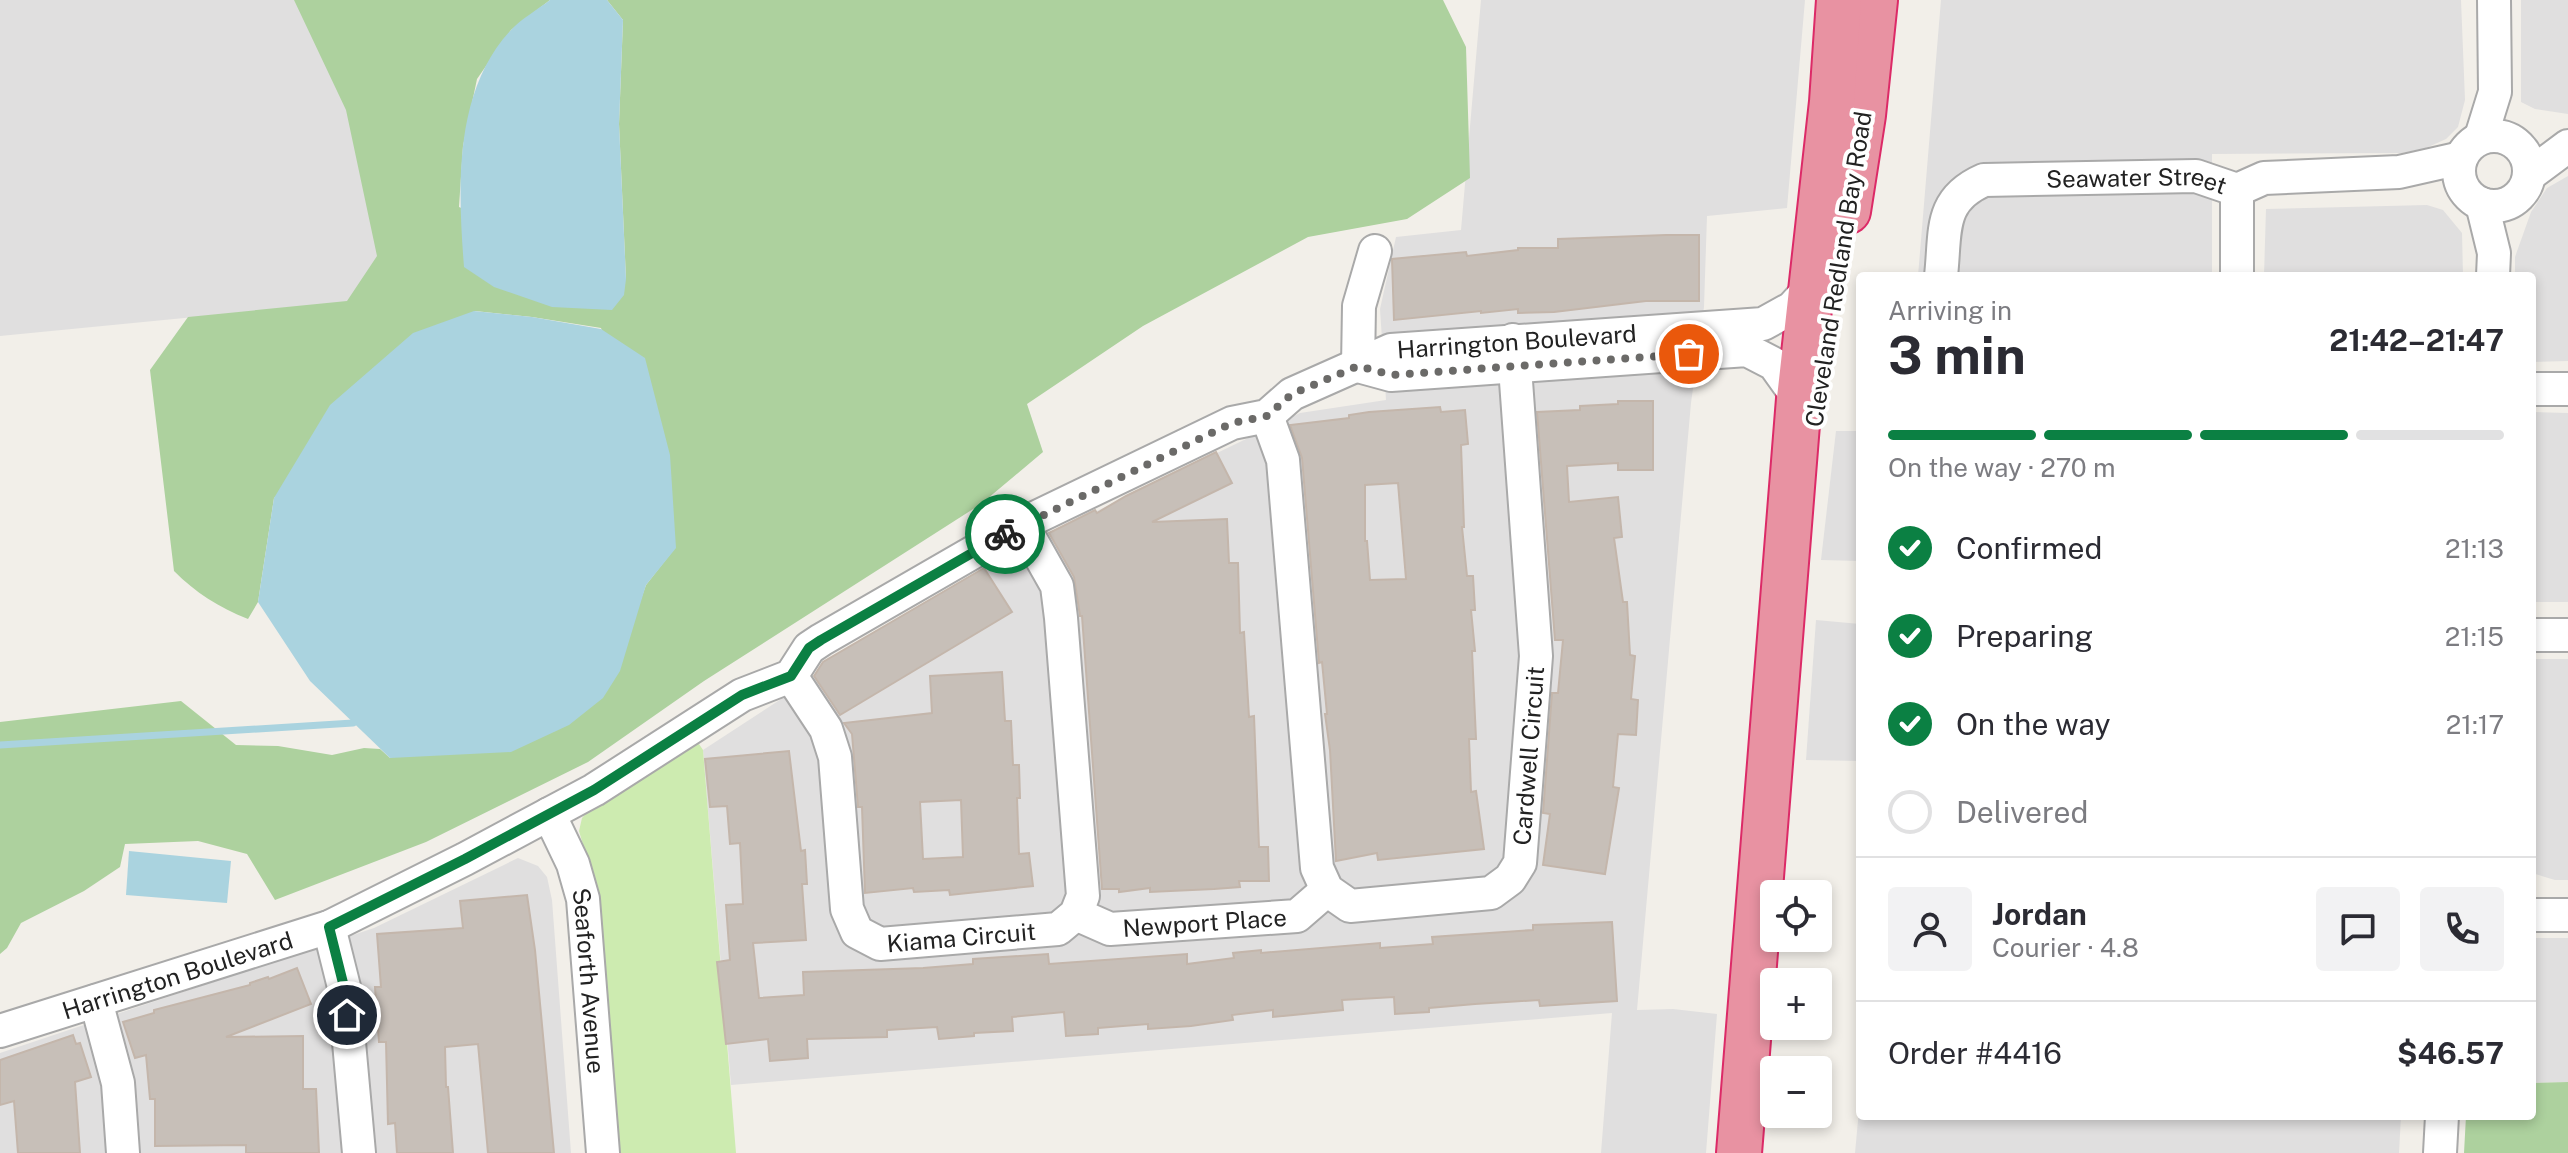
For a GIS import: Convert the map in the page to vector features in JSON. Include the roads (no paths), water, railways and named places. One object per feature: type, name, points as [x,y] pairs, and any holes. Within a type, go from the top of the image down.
[{"type":"highway","name":"Cleveland Redland Bay Road","points":[[1739,1153],[1799,399],[1832,102],[1839,0]]},
{"type":"highway","name":"Cleveland Redland Bay Road","points":[[1790,536],[1818,408],[1863,115],[1875,0]]},
{"type":"street","points":[[2493,264],[2496,168],[2494,0]]},
{"type":"street","points":[[2496,168],[2568,145]]},
{"type":"street","name":"Seawater Street","points":[[1941,272],[1948,209],[1965,188],[1984,180],[2196,176],[2237,190],[2264,178],[2496,168]]},
{"type":"street","points":[[2237,190],[2237,272]]},
{"type":"street","points":[[791,676],[809,648],[821,640],[1022,524],[1232,423],[1267,416],[1292,394],[1358,366],[1359,306],[1375,251]]},
{"type":"street","name":"Harrington Boulevard","points":[[1358,366],[1391,375],[1514,353],[1763,324],[1792,308],[1812,286]]},
{"type":"street","name":"Harrington Boulevard","points":[[1514,353],[1747,350],[1774,364],[1799,399]]},
{"type":"street","name":"Cardwell Circuit","points":[[1327,890],[1350,906],[1491,893],[1510,879],[1520,863],[1536,656],[1514,353]]},
{"type":"street","points":[[2536,389],[2568,389]]},
{"type":"street","points":[[1267,416],[1283,460],[1317,868],[1327,890]]},
{"type":"street","points":[[1022,524],[1057,586],[1083,896],[1076,914]]},
{"type":"street","points":[[2536,635],[2568,635]]},
{"type":"street","name":"Harrington Boulevard","points":[[0,1031],[329,927],[594,790],[742,695],[791,676]]},
{"type":"street","name":"Kiama Circuit","points":[[791,676],[826,729],[835,757],[847,909],[857,932],[880,944],[1043,931],[1058,929],[1076,914]]},
{"type":"street","name":"Seaforth Avenue","points":[[549,814],[573,864],[583,899],[603,1153]]},
{"type":"street","name":"Newport Place","points":[[1076,914],[1110,929],[1297,916],[1327,890]]},
{"type":"street","points":[[2536,915],[2568,915]]},
{"type":"street","points":[[329,927],[344,987],[359,1153]]},
{"type":"street","points":[[96,1001],[118,1083],[123,1153]]},
{"type":"street","points":[[2440,1153],[2442,1120]]},
{"type":"water","points":[[550,0],[607,0],[623,20],[619,124],[626,279],[624,295],[612,310],[552,307],[494,287],[464,267],[461,174],[469,112],[478,82],[492,55],[511,30]]},
{"type":"water","points":[[474,311],[601,329],[645,358],[670,455],[676,548],[646,585],[620,671],[603,698],[569,725],[511,752],[390,758],[310,681],[258,602],[274,498],[330,405],[413,333]]},
{"type":"water","points":[[129,851],[231,861],[227,903],[126,895]]},
{"type":"waterway","points":[[0,745],[353,723]]}]
